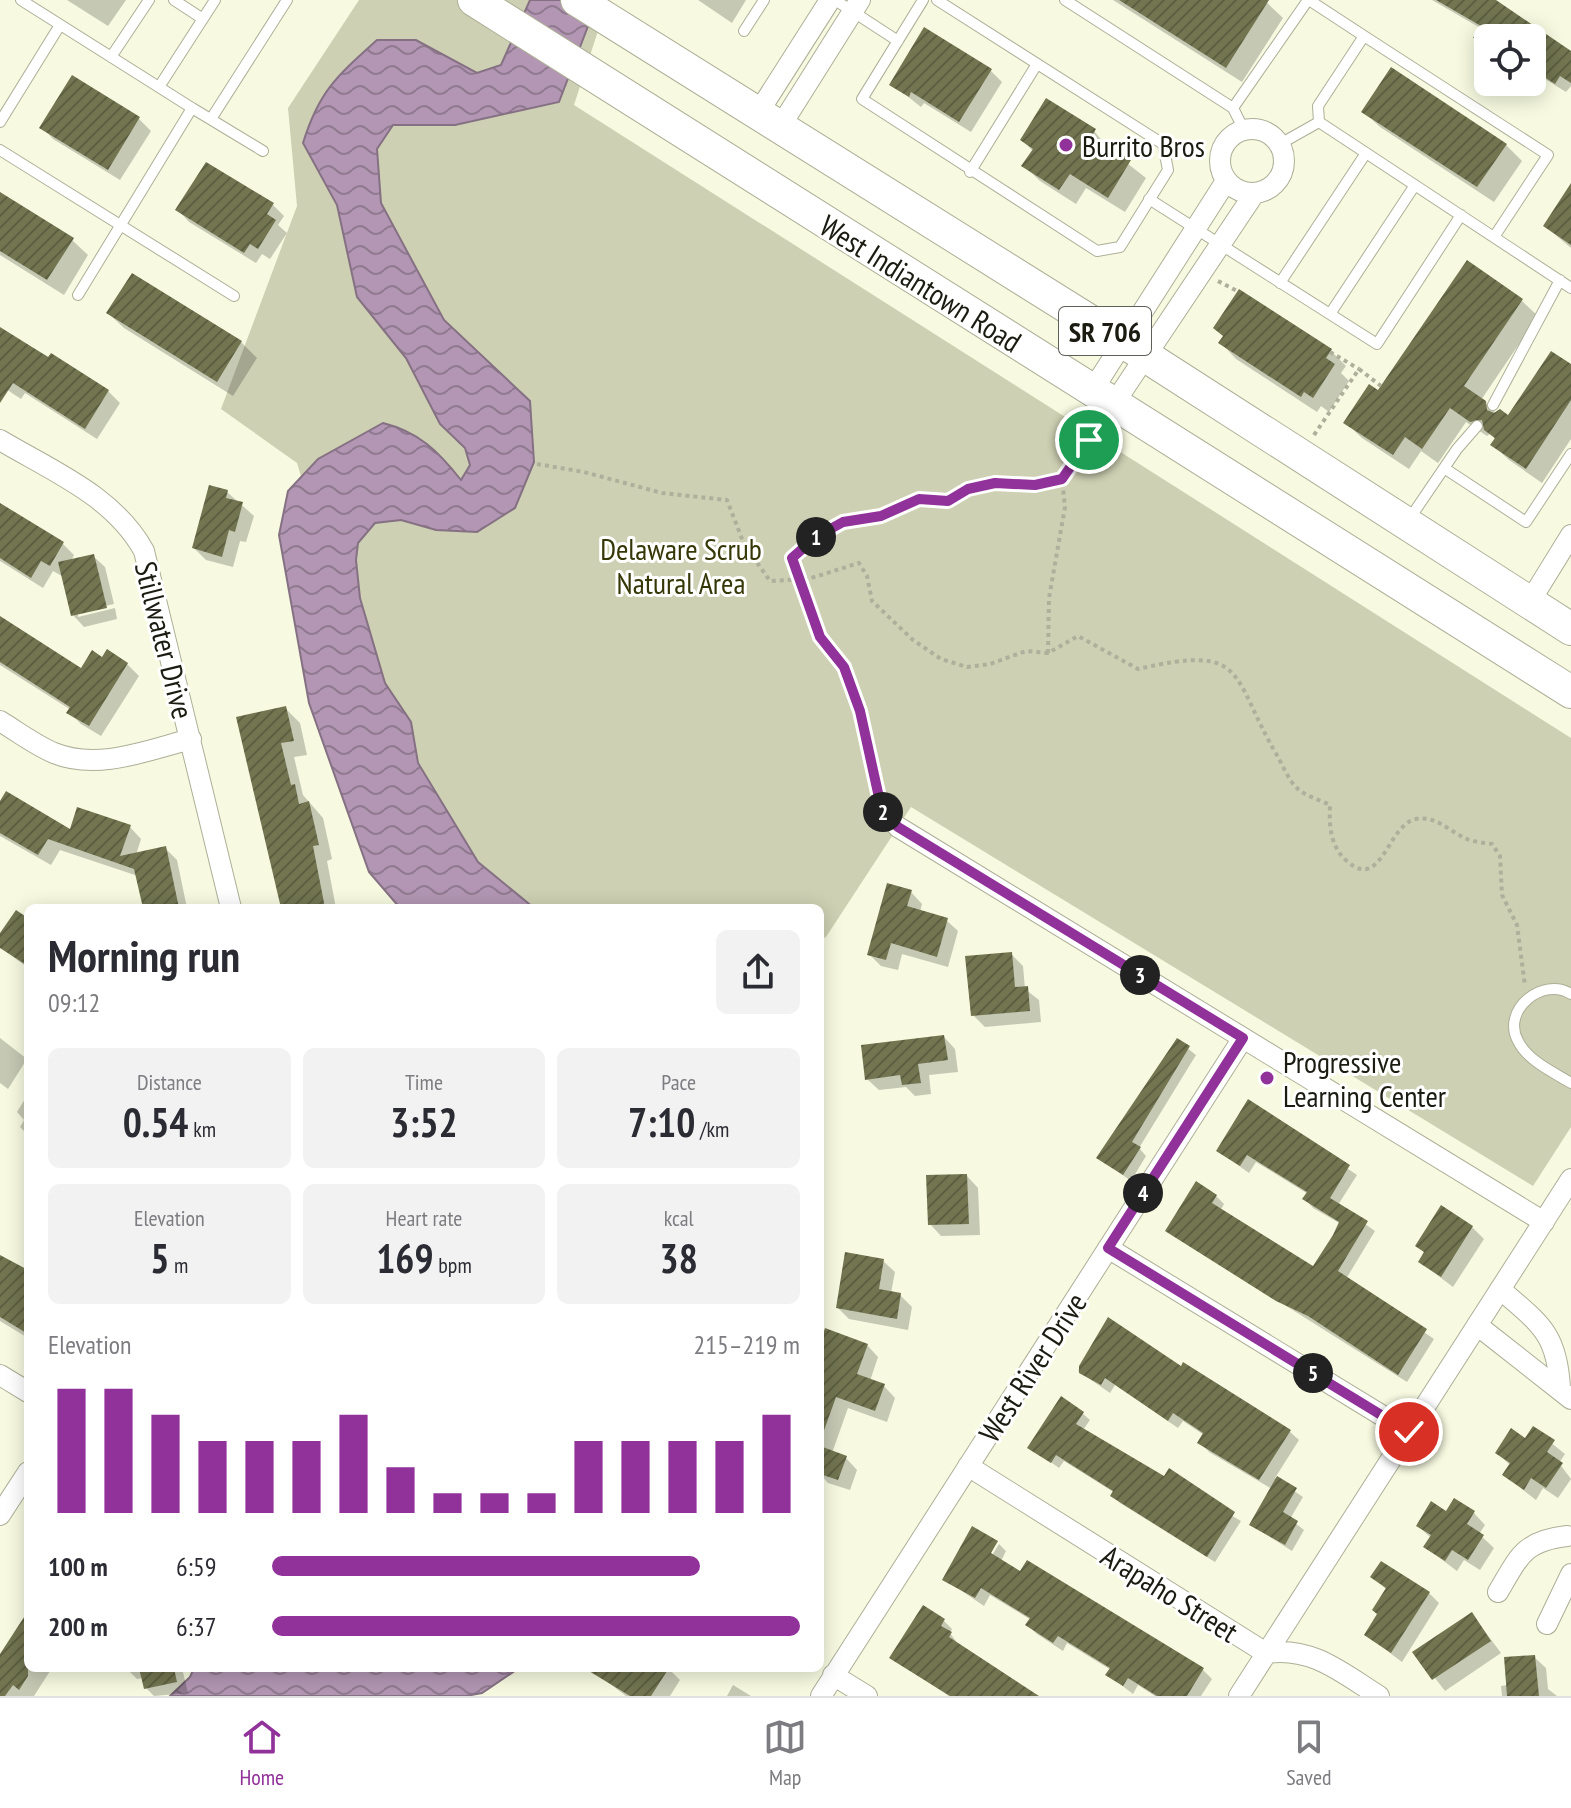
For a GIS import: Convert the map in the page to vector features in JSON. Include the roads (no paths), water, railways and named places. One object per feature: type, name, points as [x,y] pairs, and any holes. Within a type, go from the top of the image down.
[{"type":"main road","name":"West Indiantown Road","points":[[577,0],[1134,348],[1571,629]]},
{"type":"main road","name":"West Indiantown Road","points":[[481,4],[1571,692]]},
{"type":"street","points":[[769,120],[833,0]]},
{"type":"street","points":[[769,120],[856,6]]},
{"type":"street","points":[[1134,348],[1219,244],[1254,194],[1274,185],[1281,176],[1284,155],[1280,144],[1264,132],[1244,130],[1227,142],[1220,161],[1226,181],[1234,188],[1254,194]]},
{"type":"street","points":[[1102,398],[1134,348],[1196,229],[1226,181]]},
{"type":"street","name":"Stillwater Drive","points":[[0,440],[107,504],[137,538],[149,565],[230,904]]},
{"type":"street","points":[[1529,603],[1571,535]]},
{"type":"street","points":[[0,721],[51,752],[81,760],[112,758],[191,739]]},
{"type":"street","points":[[898,827],[1544,1222]]},
{"type":"street","name":"West River Drive","points":[[821,1696],[1243,1038]]},
{"type":"street","points":[[1239,1696],[1571,1179]]},
{"type":"street","points":[[1108,1248],[1409,1432]]},
{"type":"street","points":[[1500,1289],[1538,1323],[1558,1355],[1565,1394]]},
{"type":"street","points":[[1477,1325],[1565,1394]]},
{"type":"street","points":[[0,1375],[24,1390]]},
{"type":"street","name":"Arapaho Street","points":[[968,1466],[1266,1653],[1289,1649],[1314,1655],[1379,1696]]},
{"type":"street","points":[[0,1515],[24,1478]]},
{"type":"street","points":[[1498,1592],[1524,1549],[1544,1538],[1570,1539]]},
{"type":"street","points":[[1547,1624],[1571,1574]]},
{"type":"street","points":[[833,1675],[867,1696]]},
{"type":"lane","points":[[21,0],[263,151]]},
{"type":"lane","points":[[111,57],[149,0]]},
{"type":"lane","points":[[174,0],[203,19]]},
{"type":"lane","points":[[159,87],[215,0]]},
{"type":"lane","points":[[211,119],[287,0]]},
{"type":"lane","points":[[744,31],[764,0]]},
{"type":"lane","points":[[833,0],[856,6],[898,41]]},
{"type":"lane","points":[[923,0],[862,99],[949,153],[970,172],[1097,251],[1120,247],[1168,170],[1163,144],[937,0]]},
{"type":"lane","points":[[1065,0],[1233,108],[1244,130]]},
{"type":"lane","points":[[1233,108],[1309,0],[1548,155],[1494,237]]},
{"type":"lane","points":[[0,122],[60,25]]},
{"type":"lane","points":[[1319,122],[1318,106],[1364,36]]},
{"type":"lane","points":[[970,172],[1037,64]]},
{"type":"lane","points":[[78,295],[192,108]]},
{"type":"lane","points":[[1280,144],[1319,122]]},
{"type":"lane","points":[[1319,122],[1571,288]]},
{"type":"lane","points":[[0,150],[234,296]]},
{"type":"lane","points":[[1280,283],[1366,153]]},
{"type":"lane","points":[[1330,314],[1415,185]]},
{"type":"lane","points":[[1149,199],[1377,344],[1461,215]]},
{"type":"lane","points":[[1493,405],[1560,280]]},
{"type":"lane","points":[[1406,524],[1477,426]]},
{"type":"lane","points":[[1444,468],[1526,522],[1571,454]]},
{"type":"lane","points":[[1571,994],[1552,989],[1527,998],[1517,1011],[1515,1037],[1534,1060],[1571,1083]]},
{"type":"water","points":[[530,0],[598,0],[559,102],[455,125],[393,125],[377,149],[381,203],[444,320],[530,401],[534,462],[515,508],[477,532],[436,530],[401,520],[375,523],[358,543],[356,560],[360,598],[385,683],[411,722],[418,763],[478,862],[529,904],[397,904],[369,872],[309,703],[279,535],[288,491],[318,459],[383,423],[427,444],[461,480],[470,465],[465,448],[440,424],[406,358],[357,297],[337,205],[303,143],[323,97],[377,40],[416,40],[477,73],[501,65]]},
{"type":"water","points":[[192,1672],[513,1672],[482,1693],[466,1696],[170,1696]]},
{"type":"place","name":"Burrito Bros","points":[[1066,145]]},
{"type":"place","name":"Progressive Learning Center","points":[[1267,1078]]},
{"type":"park label","name":"Delaware Scrub Natural Area","points":[[681,565]]}]
